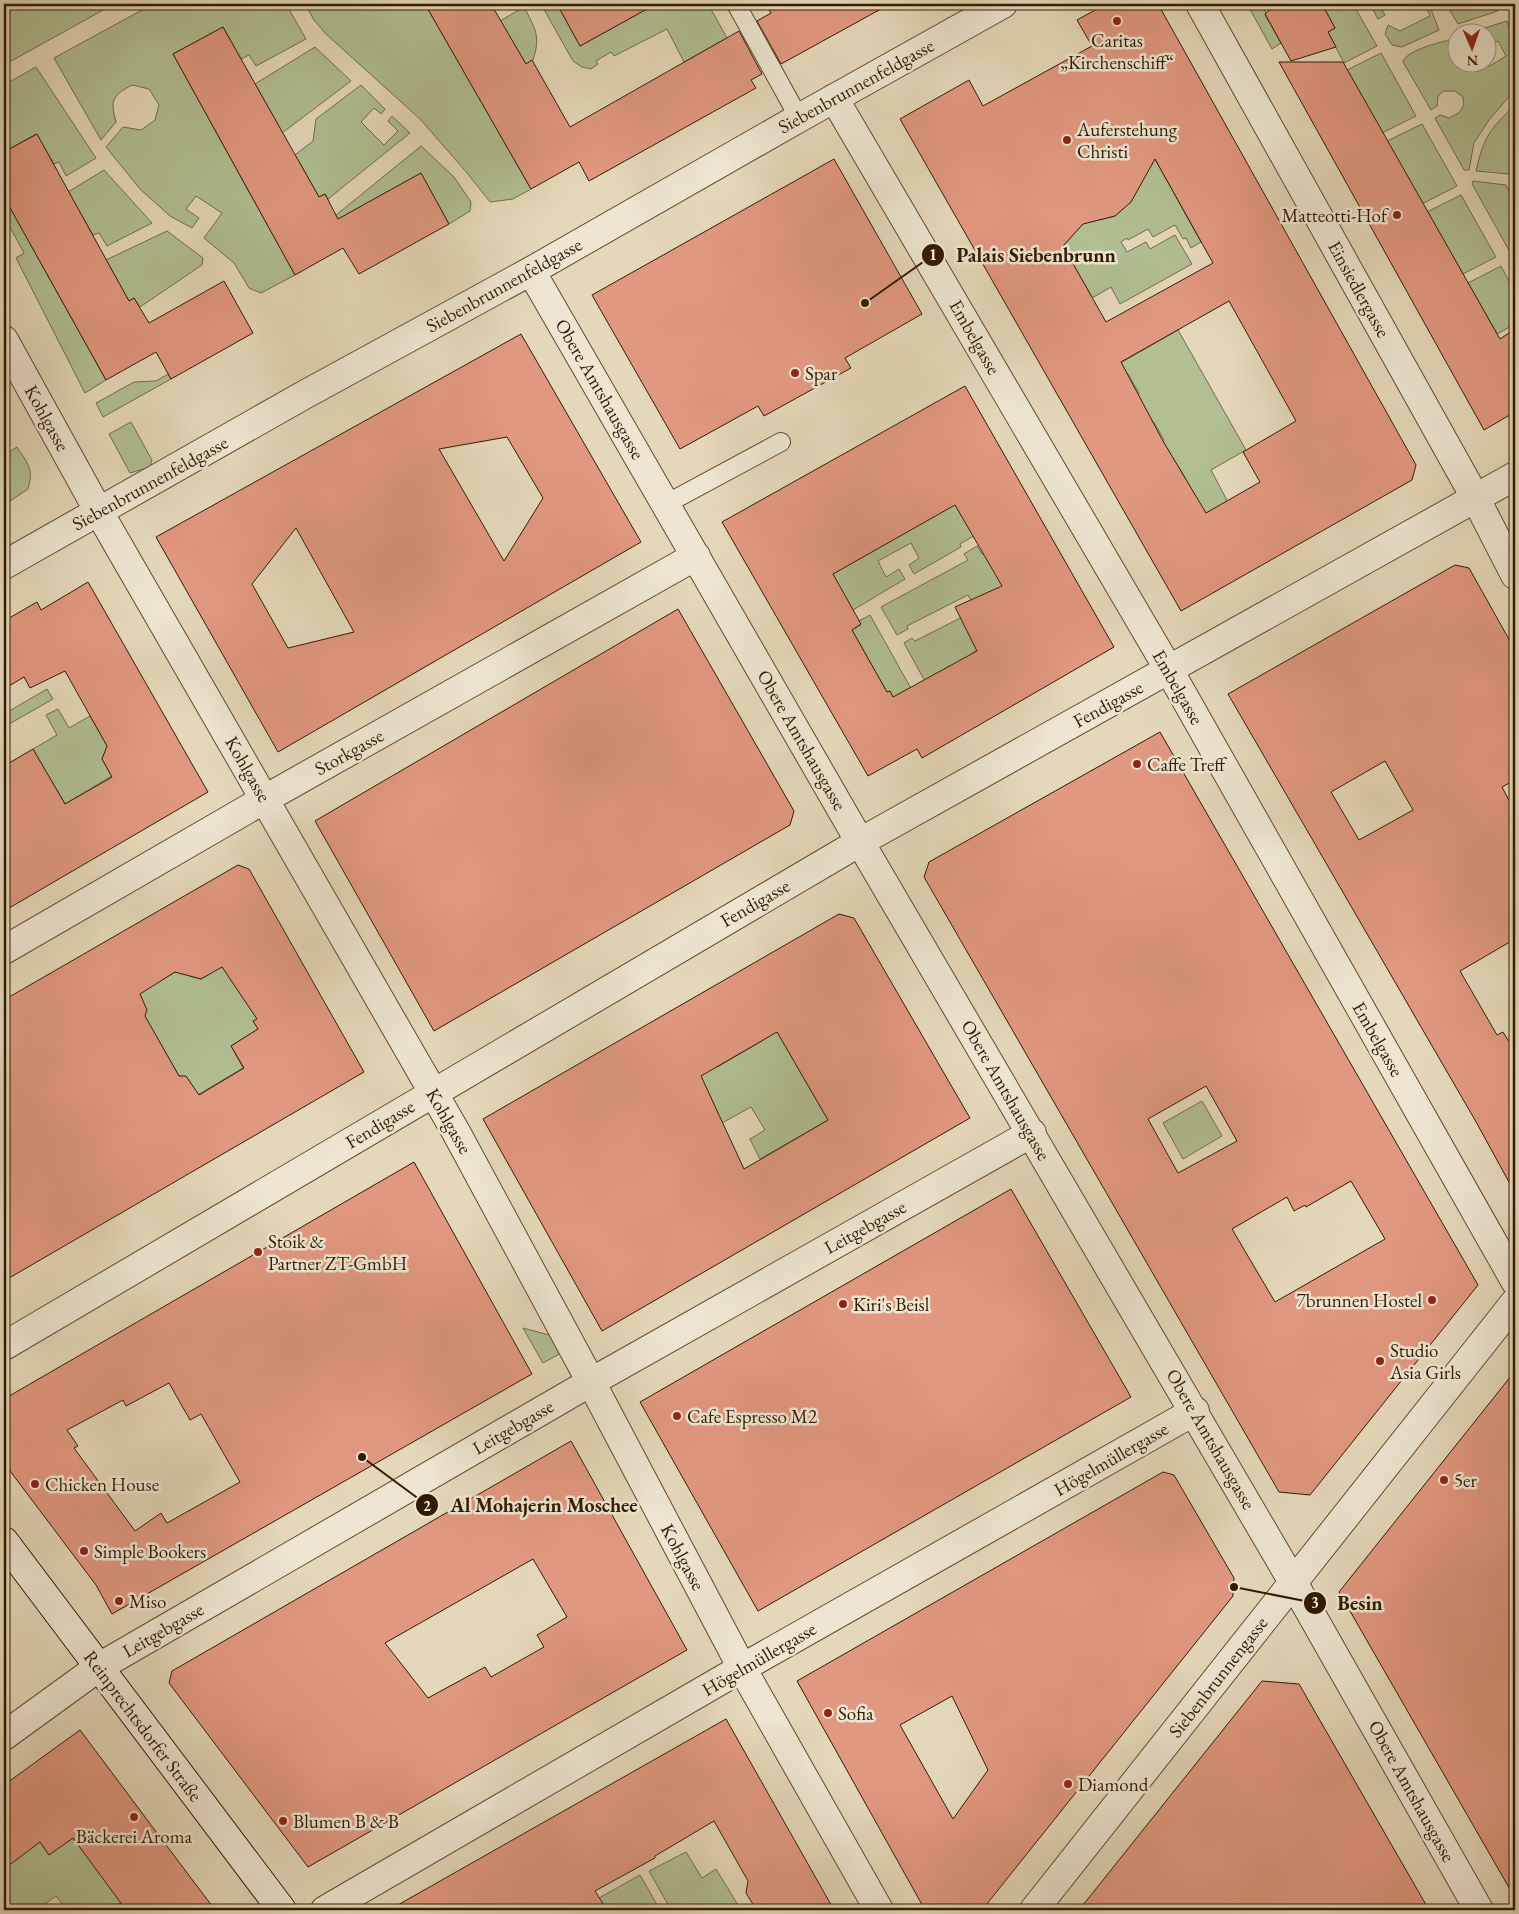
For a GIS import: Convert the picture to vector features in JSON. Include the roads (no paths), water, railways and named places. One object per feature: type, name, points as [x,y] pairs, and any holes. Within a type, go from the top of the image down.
[{"type":"street","name":"Siebenbrunnenfeldgasse","points":[[4,565],[304,395],[531,271],[1003,4]]},
{"type":"street","name":"Einsiedlergasse","points":[[1200,4],[1476,499],[1515,575]]},
{"type":"street","name":"Embelgasse","points":[[834,98],[1169,670],[1515,1281]]},
{"type":"street","name":"Obere Amtshausgasse","points":[[531,271],[860,842],[1195,1411],[1479,1910]]},
{"type":"street","name":"Kohlgasse","points":[[4,340],[99,512],[432,1093],[461,1140],[742,1668],[879,1910]]},
{"type":"street","name":"Fendigasse","points":[[4,1346],[860,842],[1515,476]]},
{"type":"street","name":"Storkgasse","points":[[4,950],[265,799],[696,556]]},
{"type":"street","name":"Leitgebgasse","points":[[4,1736],[99,1667],[591,1382],[1032,1133]]},
{"type":"street","name":"Siebenbrunnengasse","points":[[1034,1910],[1515,1302]]},
{"type":"street","name":"Högelmüllergasse","points":[[325,1910],[742,1668],[1195,1411]]},
{"type":"street","name":"Reinprechtsdorfer Straße","points":[[4,1541],[282,1910]]},
{"type":"lane","points":[[736,4],[799,118]]},
{"type":"lane","points":[[666,504],[781,442]]},
{"type":"place","name":"Caritas „Kirchenschiff“","points":[[1117,21]]},
{"type":"place","name":"Auferstehung Christi","points":[[1067,140]]},
{"type":"place","name":"Matteotti-Hof","points":[[1397,215]]},
{"type":"place","name":"Palais Siebenbrunn","points":[[865,303]]},
{"type":"place","name":"Spar","points":[[795,373]]},
{"type":"place","name":"Caffe Treff","points":[[1137,764]]},
{"type":"place","name":"Stoik & Partner ZT-GmbH","points":[[258,1252]]},
{"type":"place","name":"7brunnen Hostel","points":[[1432,1300]]},
{"type":"place","name":"Kiri's Beisl","points":[[843,1304]]},
{"type":"place","name":"Studio Asia Girls","points":[[1380,1361]]},
{"type":"place","name":"Cafe Espresso M2","points":[[677,1416]]},
{"type":"place","name":"Al Mohajerin Moschee","points":[[362,1457]]},
{"type":"place","name":"5er","points":[[1444,1480]]},
{"type":"place","name":"Chicken House","points":[[35,1484]]},
{"type":"place","name":"Simple Bookers","points":[[84,1551]]},
{"type":"place","name":"Besin","points":[[1234,1587]]},
{"type":"place","name":"Miso","points":[[119,1601]]},
{"type":"place","name":"Sofia","points":[[828,1713]]},
{"type":"place","name":"Diamond","points":[[1068,1784]]},
{"type":"place","name":"Bäckerei Aroma","points":[[134,1817]]},
{"type":"place","name":"Blumen B & B","points":[[283,1821]]}]
